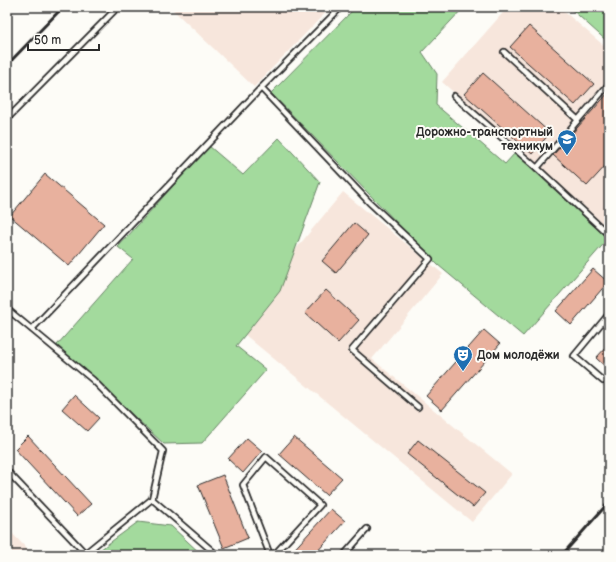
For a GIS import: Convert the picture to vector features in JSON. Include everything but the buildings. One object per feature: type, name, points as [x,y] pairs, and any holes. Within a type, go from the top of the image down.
[{"type":"lane","points":[[7,119],[118,7]]},
{"type":"lane","points":[[32,329],[261,88],[341,7]]},
{"type":"lane","points":[[504,52],[578,120]]},
{"type":"lane","points":[[537,168],[609,84]]},
{"type":"lane","points":[[261,88],[369,202],[430,259],[352,350],[418,407]]},
{"type":"lane","points":[[454,96],[537,168],[609,235]]},
{"type":"lane","points":[[7,309],[93,380],[163,450],[152,499],[84,554],[9,473]]},
{"type":"lane","points":[[603,381],[574,356],[609,314]]},
{"type":"lane","points":[[270,555],[243,485],[266,457],[320,505],[274,555]]},
{"type":"lane","points":[[152,499],[217,555]]},
{"type":"lane","points":[[344,555],[367,529]]},
{"type":"shaded area","points":[[170,7],[331,7],[254,87]]},
{"type":"shaded area","name":"Дорожно-транспортный техникум","points":[[508,7],[559,7],[609,50],[609,229],[442,82]]},
{"type":"shaded area","points":[[343,192],[443,274],[372,359],[512,474],[472,522],[233,325]]},
{"type":"shaded area","points":[[7,528],[33,555],[7,555]]},
{"type":"green space","points":[[356,7],[464,7],[422,52],[437,74],[436,105],[505,164],[515,153],[608,239],[523,336],[438,265],[271,93]]},
{"type":"green space","points":[[569,7],[609,7],[609,43]]},
{"type":"green space","points":[[279,138],[320,182],[280,291],[236,346],[266,370],[202,443],[164,444],[57,345],[133,259],[118,247],[209,146],[243,175]]},
{"type":"green space","points":[[138,522],[171,526],[202,555],[93,555]]},
{"type":"railway","points":[[7,65],[63,7]]},
{"type":"railway","points":[[562,555],[609,502]]},
{"type":"place","name":"Дорожно-транспортный техникум","points":[[567,156]]},
{"type":"place","name":"Дом молодёжи","points":[[463,372]]}]
